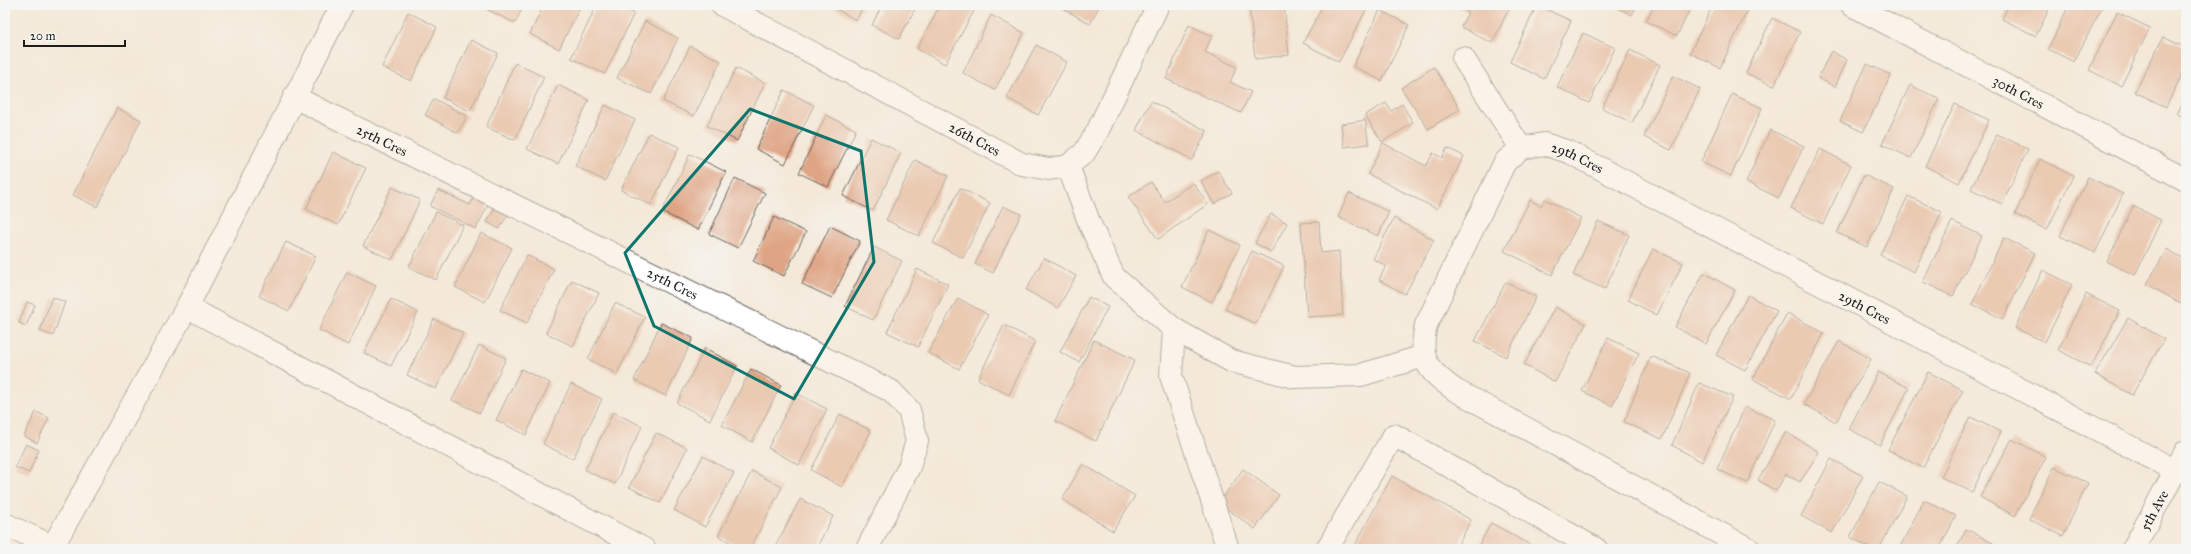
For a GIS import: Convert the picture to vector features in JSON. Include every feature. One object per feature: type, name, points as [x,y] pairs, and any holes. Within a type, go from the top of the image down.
[{"type":"street","points":[[5,524],[27,543],[55,548],[187,307],[342,5]]},
{"type":"street","name":"26th Cres","points":[[722,5],[1022,164],[1049,169],[1068,166]]},
{"type":"street","points":[[1158,5],[1097,132],[1084,153],[1068,166],[1089,222],[1114,277],[1174,329],[1231,361],[1295,377],[1361,375],[1424,356]]},
{"type":"street","name":"30th Cres","points":[[1852,5],[2186,180]]},
{"type":"street","points":[[1463,58],[1521,148],[1505,162],[1426,325],[1422,339],[1424,356],[1434,375],[1455,390],[1749,549]]},
{"type":"street","name":"25th Cres","points":[[294,97],[891,391],[909,410],[917,441],[909,467],[866,549]]},
{"type":"street","name":"29th Cres","points":[[1521,148],[1544,144],[1569,152],[2176,471]]},
{"type":"street","points":[[187,307],[644,549]]},
{"type":"street","points":[[1174,329],[1171,376],[1228,549]]},
{"type":"street","points":[[1327,549],[1394,435],[1596,549]]},
{"type":"street","name":"5th Ave","points":[[2133,549],[2186,451]]},
{"type":"highlighted area","points":[[750,109],[861,151],[874,262],[794,399],[654,326],[625,253]]},
{"type":"building","points":[[490,5],[524,5],[515,23],[488,10]]},
{"type":"building","points":[[544,5],[581,5],[559,49],[530,34]]},
{"type":"building","points":[[597,5],[618,5],[634,13],[605,74],[571,58]]},
{"type":"building","points":[[829,5],[864,5],[856,20]]},
{"type":"building","points":[[882,5],[917,5],[899,39],[872,25]]},
{"type":"building","points":[[940,5],[977,5],[945,64],[917,49]]},
{"type":"building","points":[[1057,5],[1100,5],[1090,24]]},
{"type":"building","points":[[1249,5],[1284,5],[1289,55],[1255,59]]},
{"type":"building","points":[[1323,5],[1361,5],[1367,8],[1339,62],[1303,43]]},
{"type":"building","points":[[1455,5],[1511,5],[1492,43],[1461,27],[1468,12]]},
{"type":"building","points":[[1537,5],[1571,21],[1544,79],[1510,62]]},
{"type":"building","points":[[1612,5],[1637,5],[1632,15]]},
{"type":"building","points":[[1654,5],[1692,5],[1677,36],[1646,21]]},
{"type":"building","points":[[1713,5],[1750,5],[1720,68],[1690,53]]},
{"type":"building","points":[[2009,5],[2051,5],[2036,36],[2002,19]]},
{"type":"building","points":[[2069,5],[2103,5],[2074,62],[2048,49]]},
{"type":"building","points":[[1380,10],[1409,25],[1382,81],[1353,66]]},
{"type":"building","points":[[408,12],[437,27],[411,81],[382,67]]},
{"type":"building","points":[[2117,12],[2150,28],[2121,86],[2089,70]]},
{"type":"building","points":[[991,15],[1024,33],[995,90],[963,73]]},
{"type":"building","points":[[1772,18],[1800,32],[1774,86],[1746,73]]},
{"type":"building","points":[[645,21],[678,38],[651,94],[617,78]]},
{"type":"building","points":[[1189,25],[1212,36],[1205,52],[1237,67],[1230,82],[1251,92],[1241,113],[1166,79]]},
{"type":"building","points":[[1583,33],[1615,48],[1589,103],[1557,87]]},
{"type":"building","points":[[2163,37],[2186,48],[2186,66],[2166,107],[2135,92]]},
{"type":"building","points":[[471,40],[498,53],[470,111],[443,98]]},
{"type":"building","points":[[1036,45],[1067,62],[1038,115],[1007,98]]},
{"type":"building","points":[[690,46],[721,61],[694,116],[663,101]]},
{"type":"building","points":[[1630,50],[1660,65],[1632,123],[1602,108]]},
{"type":"building","points":[[1831,51],[1847,60],[1835,87],[1818,78]]},
{"type":"building","points":[[515,63],[544,77],[515,140],[486,127]]},
{"type":"building","points":[[1867,64],[1891,75],[1863,132],[1840,121]]},
{"type":"building","points":[[1434,67],[1460,109],[1428,129],[1401,88]]},
{"type":"building","points":[[736,68],[765,83],[737,141],[707,126]]},
{"type":"building","points":[[1673,76],[1700,89],[1671,150],[1644,137]]},
{"type":"building","points":[[558,85],[589,100],[558,164],[527,149]]},
{"type":"building","points":[[1910,85],[1939,99],[1911,158],[1882,144]]},
{"type":"building","points":[[784,90],[814,105],[785,164],[756,149]]},
{"type":"building","points":[[1732,94],[1762,108],[1731,176],[1701,162]]},
{"type":"building","points":[[2186,96],[2186,118],[2177,114]]},
{"type":"building","points":[[434,99],[467,116],[458,133],[425,115]]},
{"type":"building","points":[[1151,101],[1207,131],[1192,160],[1136,130]]},
{"type":"building","points":[[1386,103],[1391,111],[1402,104],[1413,123],[1382,142],[1365,115]]},
{"type":"building","points":[[1955,104],[1989,120],[1959,183],[1925,166]]},
{"type":"building","points":[[605,105],[635,120],[605,181],[575,166]]},
{"type":"building","points":[[117,108],[141,120],[97,207],[73,195]]},
{"type":"building","points":[[826,115],[856,130],[828,187],[799,173]]},
{"type":"building","points":[[1365,120],[1369,144],[1344,147],[1341,124]]},
{"type":"building","points":[[1770,130],[1804,146],[1779,198],[1746,182]]},
{"type":"building","points":[[649,133],[679,147],[651,205],[621,190]]},
{"type":"building","points":[[1997,134],[2028,149],[2002,204],[1971,189]]},
{"type":"building","points":[[871,138],[901,153],[873,211],[843,196]]},
{"type":"building","points":[[1383,143],[1426,166],[1433,153],[1442,158],[1447,148],[1464,156],[1437,209],[1368,174]]},
{"type":"building","points":[[1820,149],[1851,165],[1823,224],[1791,208]]},
{"type":"building","points":[[333,152],[366,168],[338,225],[306,209]]},
{"type":"building","points":[[690,154],[726,172],[698,230],[662,212]]},
{"type":"building","points":[[2040,159],[2073,176],[2047,230],[2015,214]]},
{"type":"building","points":[[915,160],[948,176],[919,236],[886,220]]},
{"type":"building","points":[[1218,171],[1232,193],[1214,204],[1201,181]]},
{"type":"building","points":[[1864,175],[1894,189],[1867,247],[1837,233]]},
{"type":"building","points":[[2088,177],[2123,194],[2095,253],[2060,236]]},
{"type":"building","points":[[735,178],[765,193],[738,248],[709,234]]},
{"type":"building","points":[[1151,182],[1165,202],[1193,183],[1208,204],[1158,239],[1128,197]]},
{"type":"building","points":[[392,187],[420,200],[392,260],[363,246]]},
{"type":"building","points":[[960,188],[990,203],[963,258],[933,243]]},
{"type":"building","points":[[438,190],[470,205],[476,194],[490,201],[476,229],[430,206]]},
{"type":"building","points":[[1349,193],[1389,212],[1378,236],[1338,217]]},
{"type":"building","points":[[1908,196],[1942,212],[1914,272],[1880,255]]},
{"type":"building","points":[[1545,199],[1581,218],[1552,275],[1504,251],[1530,200],[1541,206]]},
{"type":"building","points":[[497,205],[509,213],[499,229],[487,222]]},
{"type":"building","points":[[1003,206],[1021,214],[993,273],[975,264]]},
{"type":"building","points":[[2133,206],[2161,220],[2135,275],[2107,262]]},
{"type":"building","points":[[436,212],[463,225],[436,280],[409,267]]},
{"type":"building","points":[[1271,214],[1287,223],[1271,252],[1255,243]]},
{"type":"building","points":[[774,217],[806,232],[784,276],[753,261]]},
{"type":"building","points":[[1394,218],[1434,240],[1405,294],[1379,280],[1386,266],[1373,259]]},
{"type":"building","points":[[1598,221],[1629,235],[1605,289],[1573,275]]},
{"type":"building","points":[[1952,221],[1982,236],[1953,296],[1923,282]]},
{"type":"building","points":[[1319,222],[1321,253],[1339,251],[1343,315],[1307,317],[1301,223]]},
{"type":"building","points":[[830,226],[860,241],[832,298],[802,284]]},
{"type":"building","points":[[1209,230],[1240,245],[1212,302],[1182,287]]},
{"type":"building","points":[[481,233],[512,248],[485,302],[455,287]]},
{"type":"building","points":[[2004,238],[2035,253],[2003,319],[1972,304]]},
{"type":"building","points":[[286,242],[316,256],[289,311],[259,296]]},
{"type":"building","points":[[874,247],[902,261],[873,320],[845,306]]},
{"type":"building","points":[[1653,249],[1683,263],[1657,315],[1628,300]]},
{"type":"building","points":[[2167,249],[2186,260],[2185,306],[2147,284]]},
{"type":"building","points":[[1252,251],[1284,266],[1256,324],[1225,309]]},
{"type":"building","points":[[527,255],[554,269],[527,323],[500,310]]},
{"type":"building","points":[[1044,258],[1076,276],[1058,308],[1026,290]]},
{"type":"building","points":[[917,269],[948,284],[918,347],[887,332]]},
{"type":"building","points":[[2043,270],[2072,285],[2045,342],[2015,328]]},
{"type":"building","points":[[347,272],[376,286],[348,345],[319,330]]},
{"type":"building","points":[[1704,273],[1735,290],[1706,344],[1675,327]]},
{"type":"building","points":[[572,280],[599,293],[573,346],[546,333]]},
{"type":"building","points":[[1506,282],[1536,297],[1506,357],[1475,341]]},
{"type":"building","points":[[2086,294],[2120,311],[2091,367],[2058,350]]},
{"type":"building","points":[[1748,295],[1777,311],[1745,370],[1716,355]]},
{"type":"building","points":[[52,297],[65,302],[53,336],[40,331]]},
{"type":"building","points":[[1089,297],[1108,307],[1079,362],[1060,352]]},
{"type":"building","points":[[958,298],[988,315],[959,369],[928,353]]},
{"type":"building","points":[[391,299],[418,312],[391,366],[364,353]]},
{"type":"building","points":[[27,302],[35,305],[26,326],[19,323]]},
{"type":"building","points":[[615,303],[645,317],[617,374],[588,359]]},
{"type":"building","points":[[1555,307],[1586,324],[1555,382],[1524,365]]},
{"type":"building","points":[[1787,313],[1824,333],[1791,399],[1753,379]]},
{"type":"building","points":[[2128,318],[2164,339],[2132,395],[2095,374]]},
{"type":"building","points":[[434,319],[463,333],[436,389],[407,375]]},
{"type":"building","points":[[661,323],[693,338],[666,396],[634,380]]},
{"type":"building","points":[[1004,325],[1035,341],[1009,395],[978,379]]},
{"type":"building","points":[[1608,338],[1639,353],[1612,406],[1582,391]]},
{"type":"building","points":[[1094,340],[1135,360],[1096,441],[1055,421]]},
{"type":"building","points":[[1839,341],[1871,359],[1836,422],[1804,404]]},
{"type":"building","points":[[479,345],[506,358],[480,413],[452,400]]},
{"type":"building","points":[[705,348],[737,366],[710,420],[677,403]]},
{"type":"building","points":[[1651,356],[1690,373],[1662,439],[1624,422]]},
{"type":"building","points":[[521,369],[550,383],[526,435],[496,420]]},
{"type":"building","points":[[751,369],[781,385],[752,442],[722,425]]},
{"type":"building","points":[[1878,372],[1909,388],[1880,445],[1849,429]]},
{"type":"building","points":[[1928,372],[1963,390],[1923,468],[1888,450]]},
{"type":"building","points":[[1699,383],[1733,397],[1702,462],[1672,445]]},
{"type":"building","points":[[571,384],[602,399],[573,459],[543,444]]},
{"type":"building","points":[[796,393],[827,409],[799,465],[768,448]]},
{"type":"building","points":[[1745,407],[1775,420],[1747,483],[1717,469]]},
{"type":"building","points":[[36,412],[49,418],[37,443],[24,436]]},
{"type":"building","points":[[613,412],[642,426],[615,484],[585,470]]},
{"type":"building","points":[[840,414],[871,431],[842,487],[811,470]]},
{"type":"building","points":[[1970,417],[2001,432],[1972,492],[1941,477]]},
{"type":"building","points":[[1786,432],[1819,452],[1800,482],[1786,474],[1776,491],[1758,480]]},
{"type":"building","points":[[656,433],[687,448],[660,503],[629,487]]},
{"type":"building","points":[[2012,439],[2046,457],[2015,516],[1980,497]]},
{"type":"building","points":[[26,444],[39,450],[29,473],[15,467]]},
{"type":"building","points":[[703,456],[734,473],[705,527],[674,510]]},
{"type":"building","points":[[1831,459],[1863,476],[1832,533],[1801,516]]},
{"type":"building","points":[[1083,464],[1135,496],[1113,531],[1062,499]]},
{"type":"building","points":[[2054,467],[2088,483],[2063,536],[2029,519]]},
{"type":"building","points":[[1243,469],[1279,495],[1255,529],[1219,503]]},
{"type":"building","points":[[752,471],[782,487],[750,549],[743,549],[718,536]]},
{"type":"building","points":[[1392,476],[1471,520],[1456,549],[1353,549]]},
{"type":"building","points":[[1879,482],[1907,496],[1879,549],[1872,549],[1850,537]]},
{"type":"building","points":[[800,499],[833,516],[816,549],[774,549]]},
{"type":"building","points":[[1924,500],[1956,516],[1939,549],[1899,549]]},
{"type":"building","points":[[1491,523],[1538,549],[1477,549]]},
{"type":"building","points":[[1966,529],[1993,543],[1990,549],[1956,549]]}]
